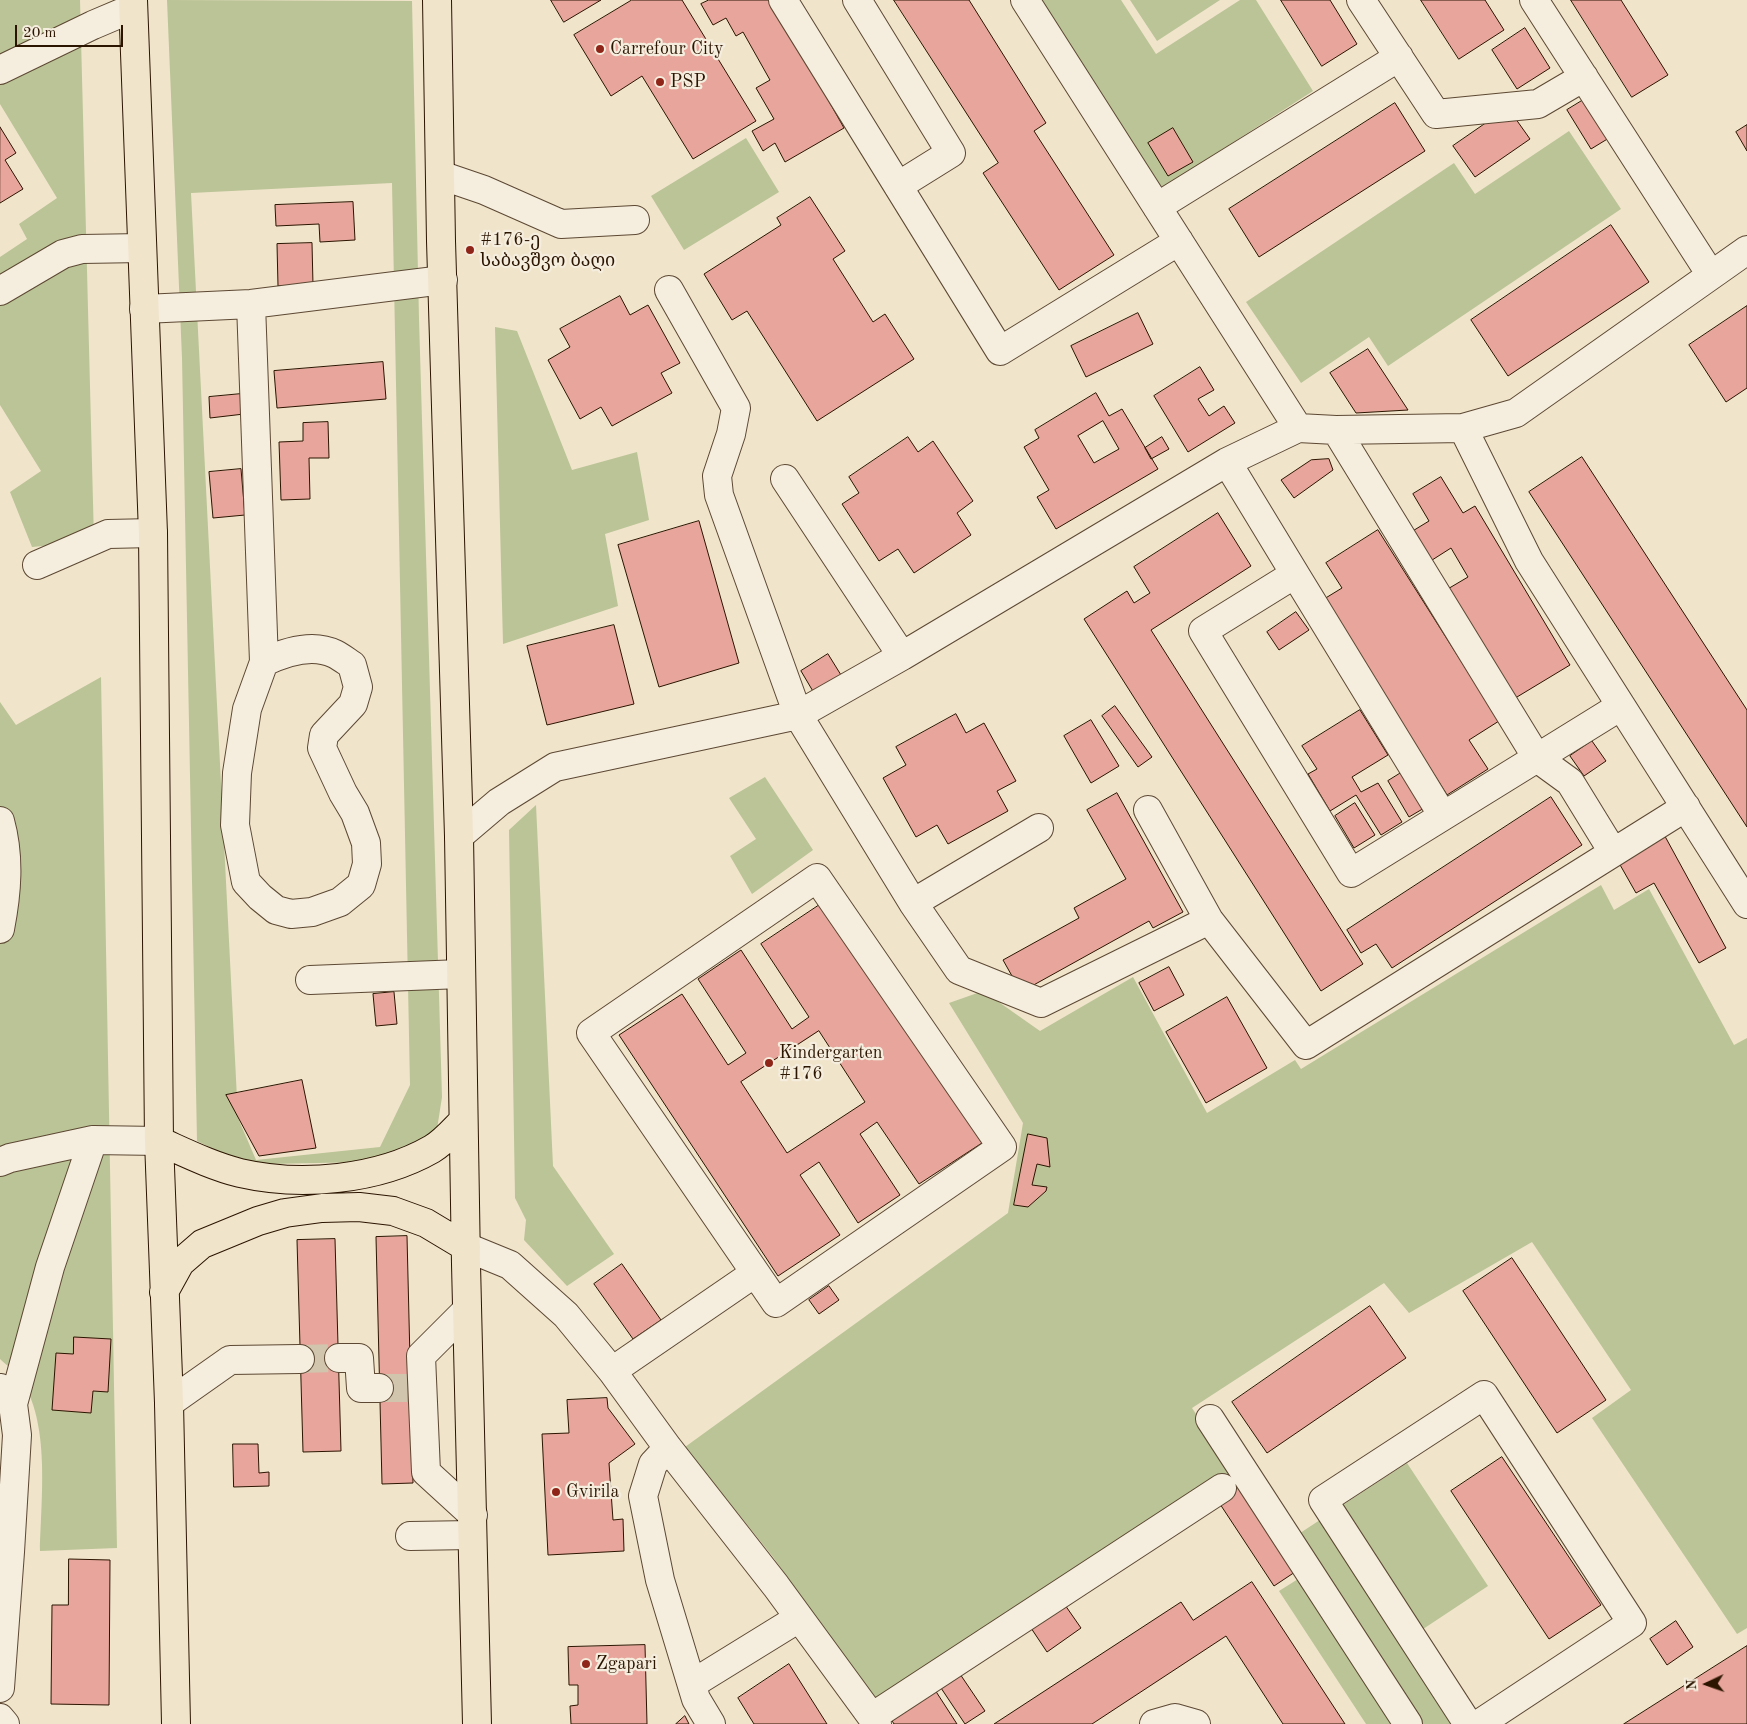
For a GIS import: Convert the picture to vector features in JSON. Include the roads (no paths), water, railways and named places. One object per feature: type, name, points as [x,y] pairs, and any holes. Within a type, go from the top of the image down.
[{"type":"main road","points":[[134,3],[153,533],[160,1141],[169,1403],[176,1724]]},
{"type":"main road","points":[[435,5],[459,836],[463,1121],[477,1724]]},
{"type":"main road","points":[[160,1141],[208,1164],[240,1173],[275,1179],[320,1179],[362,1175],[397,1165],[434,1148],[463,1121]]},
{"type":"main road","points":[[164,1292],[180,1263],[202,1244],[258,1221],[285,1213],[322,1208],[359,1207],[394,1211],[426,1223],[466,1247]]},
{"type":"street","points":[[783,0],[1000,351],[1179,241]]},
{"type":"street","points":[[857,0],[951,153],[898,186]]},
{"type":"street","points":[[1025,0],[1298,428]]},
{"type":"street","points":[[1361,0],[1436,114],[1538,104],[1584,77]]},
{"type":"street","points":[[1534,0],[1711,275]]},
{"type":"street","points":[[0,70],[134,3]]},
{"type":"street","points":[[1157,207],[1399,57]]},
{"type":"street","points":[[440,175],[484,190],[561,224],[635,220]]},
{"type":"street","points":[[0,291],[63,254],[82,249],[142,248]]},
{"type":"street","points":[[459,836],[499,802],[555,767],[798,715],[902,656],[1226,462],[1298,428],[1336,430],[1463,428],[1516,413],[1747,250]]},
{"type":"street","points":[[144,309],[251,304],[442,280]]},
{"type":"street","points":[[669,290],[736,408],[731,434],[717,476],[719,496],[798,715],[913,904],[959,970],[1041,1003],[1209,920]]},
{"type":"street","points":[[251,304],[264,662],[247,709],[237,773],[235,824],[246,882],[276,910],[291,914],[312,912],[340,902],[361,885],[368,864],[366,843],[355,813],[343,793],[322,748],[324,735],[353,704],[358,687],[352,665],[336,654],[318,648],[278,656],[264,662]]},
{"type":"street","points":[[1463,428],[1530,561],[1747,904]]},
{"type":"street","points":[[1336,430],[1538,758],[1570,782],[1613,852]]},
{"type":"street","points":[[1226,462],[1443,816]]},
{"type":"street","points":[[785,479],[902,656]]},
{"type":"street","points":[[37,565],[108,534],[153,533]]},
{"type":"street","points":[[1295,574],[1203,631],[1351,873],[1621,706]]},
{"type":"street","points":[[1148,810],[1209,920],[1306,1045],[1686,807]]},
{"type":"street","points":[[0,821],[6,842],[8,872],[0,929]]},
{"type":"street","points":[[913,904],[1039,828]]},
{"type":"street","points":[[817,878],[1002,1147],[776,1303],[755,1273],[591,1034],[817,878]]},
{"type":"street","points":[[310,980],[461,974]]},
{"type":"street","points":[[0,1162],[10,1158],[92,1140],[160,1141]]},
{"type":"street","points":[[0,1688],[17,1435],[7,1396],[92,1140]]},
{"type":"street","points":[[466,1247],[510,1265],[566,1315],[612,1371],[668,1448],[875,1720],[1222,1488]]},
{"type":"street","points":[[612,1371],[755,1273]]},
{"type":"street","points":[[467,1310],[421,1356],[416,1388],[426,1472],[473,1525]]},
{"type":"street","points":[[338,1358],[359,1358],[361,1388],[380,1388]]},
{"type":"street","points":[[169,1403],[230,1360],[300,1359]]},
{"type":"street","points":[[1468,1724],[1323,1500],[1484,1395],[1632,1623],[1479,1724]]},
{"type":"street","points":[[1210,1419],[1408,1724]]},
{"type":"street","points":[[668,1448],[652,1464],[643,1496],[660,1580],[696,1699],[711,1724]]},
{"type":"street","points":[[410,1536],[473,1525]]},
{"type":"street","points":[[692,1684],[799,1618]]},
{"type":"street","points":[[0,1718],[5,1724]]},
{"type":"street","points":[[1154,1724],[1175,1718],[1196,1724]]},
{"type":"tunnel","points":[[300,1359],[339,1358]]},
{"type":"tunnel","points":[[379,1388],[410,1388]]},
{"type":"place","name":"Carrefour City","points":[[600,49]]},
{"type":"place","name":"PSP","points":[[660,82]]},
{"type":"place","name":"#176-ე საბავშვო ბაღი","points":[[470,250]]},
{"type":"place","name":"Kindergarten #176","points":[[769,1063]]},
{"type":"place","name":"Gvirila","points":[[556,1492]]},
{"type":"place","name":"Zgapari","points":[[586,1664]]}]
